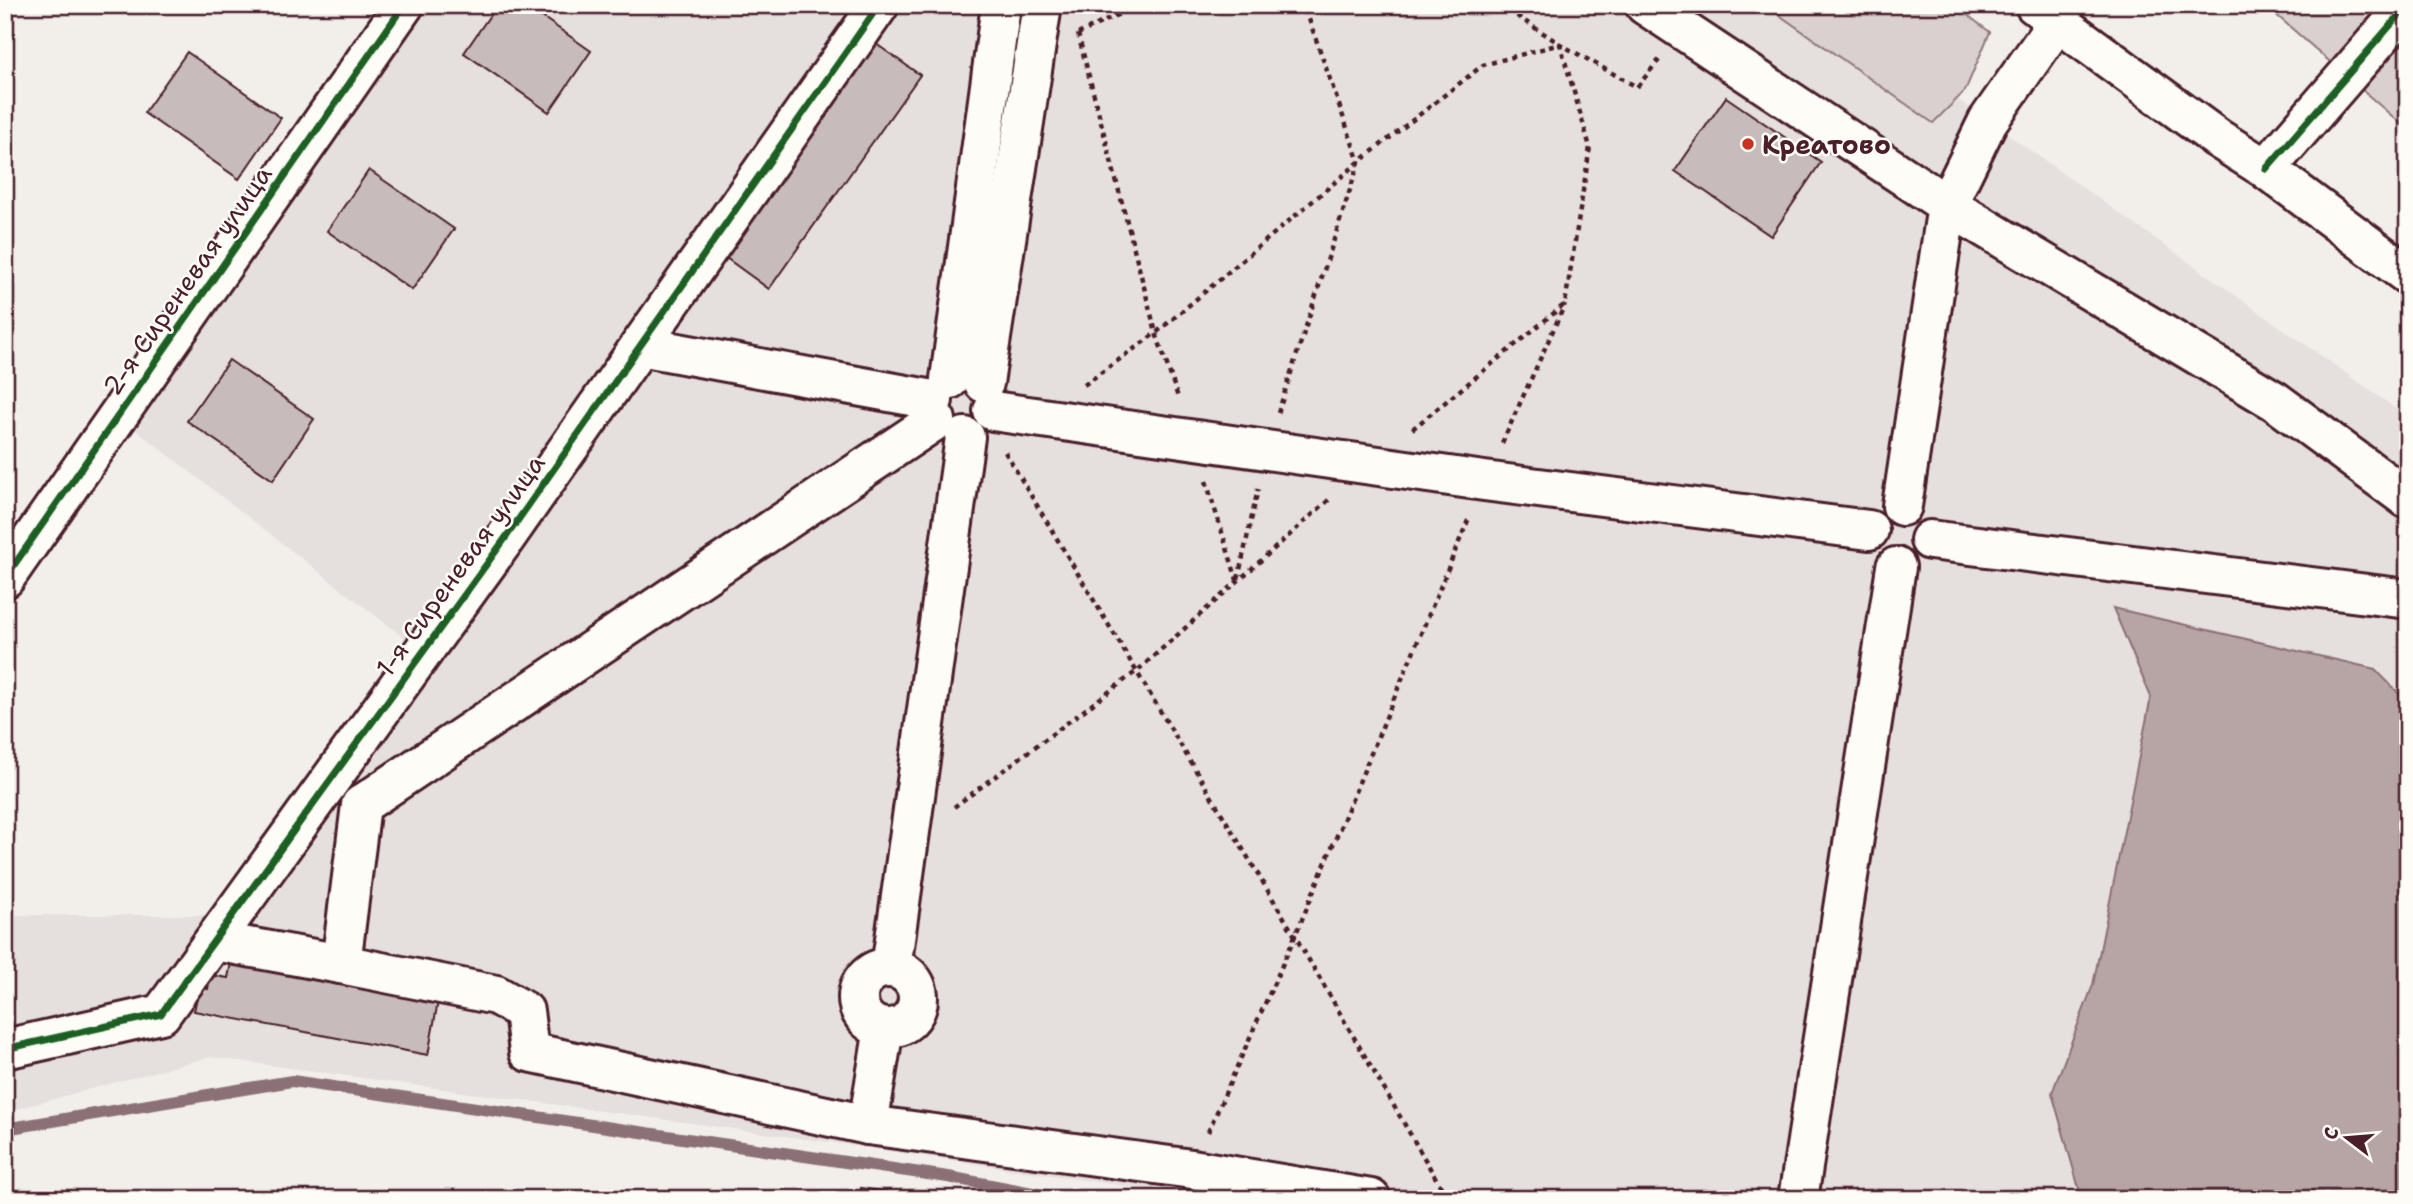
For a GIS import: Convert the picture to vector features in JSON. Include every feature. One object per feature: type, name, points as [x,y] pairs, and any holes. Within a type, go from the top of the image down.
[{"type":"street","name":"2-я Сиреневая улица","points":[[5,578],[404,5]]},
{"type":"street","name":"1-я Сиреневая улица","points":[[5,1049],[161,1014],[504,540],[879,5]]},
{"type":"street","points":[[868,1125],[884,1028],[867,1021],[857,1001],[858,991],[866,976],[881,968],[891,968],[964,408],[1001,5]]},
{"type":"street","points":[[1645,5],[1947,205],[2275,401],[2408,499]]},
{"type":"street","points":[[2266,169],[2408,5]]},
{"type":"street","points":[[1902,506],[1947,205],[1988,121],[2047,13],[2217,138],[2266,169],[2408,275]]},
{"type":"street","points":[[341,964],[361,804],[964,408],[1041,16]]},
{"type":"street","points":[[640,346],[964,408],[1484,481],[1869,530]]},
{"type":"street","points":[[1902,506],[1913,509],[1923,517],[1930,540],[1920,559],[1906,566],[1896,567],[1886,564],[1872,551],[1869,530],[1878,515],[1886,509],[1902,506]]},
{"type":"street","points":[[1930,540],[2408,599]]},
{"type":"street","points":[[1798,1199],[1896,567]]},
{"type":"street","points":[[215,941],[496,995],[524,1011],[529,1052],[868,1125],[1192,1169],[1371,1199]]},
{"type":"path","points":[[1078,34],[1138,5]]},
{"type":"path","points":[[1041,16],[1078,34],[1156,333],[1237,580],[1266,450],[1359,162],[1304,5]]},
{"type":"path","points":[[1500,5],[1560,44],[1637,88],[1682,31]]},
{"type":"path","points":[[1038,418],[1156,333],[1359,162],[1483,65],[1560,44]]},
{"type":"path","points":[[1192,1169],[1295,936],[1484,481],[1565,304]]},
{"type":"path","points":[[964,408],[1295,936],[1448,1199]]},
{"type":"shaded area","points":[[420,5],[1824,5],[2408,417],[2408,1199],[1211,1199],[835,1143],[210,1057],[5,1112],[5,915],[224,915],[416,647],[127,423]]},
{"type":"shaded area","points":[[1765,5],[1954,5],[1990,32],[1965,91],[1933,123]]},
{"type":"shaded area","points":[[2265,5],[2408,5],[2408,130]]},
{"type":"shaded area","points":[[2113,608],[2375,669],[2408,703],[2408,1199],[2082,1199],[2052,1093],[2093,985],[2151,697]]},
{"type":"building","points":[[497,5],[525,5],[591,51],[549,112],[464,53]]},
{"type":"building","points":[[872,41],[920,75],[769,289],[722,255]]},
{"type":"building","points":[[187,52],[281,118],[239,179],[144,113]]},
{"type":"building","points":[[1726,97],[1821,162],[1771,236],[1675,171]]},
{"type":"building","points":[[369,170],[454,229],[412,290],[327,231]]},
{"type":"building","points":[[229,360],[314,419],[273,480],[187,421]]},
{"type":"building","points":[[232,958],[439,996],[428,1055],[194,1011],[199,987],[208,989],[210,975],[228,978]]},
{"type":"building","points":[[861,1188],[930,1199],[860,1199]]},
{"type":"waterway","points":[[5,1129],[292,1081],[948,1177],[1065,1199]]},
{"type":"cycle path","points":[[5,578],[404,5]]},
{"type":"cycle path","points":[[5,1049],[161,1014],[504,540],[879,5]]},
{"type":"cycle path","points":[[2266,169],[2408,5]]},
{"type":"place","name":"Креатово","points":[[1748,144]]}]
